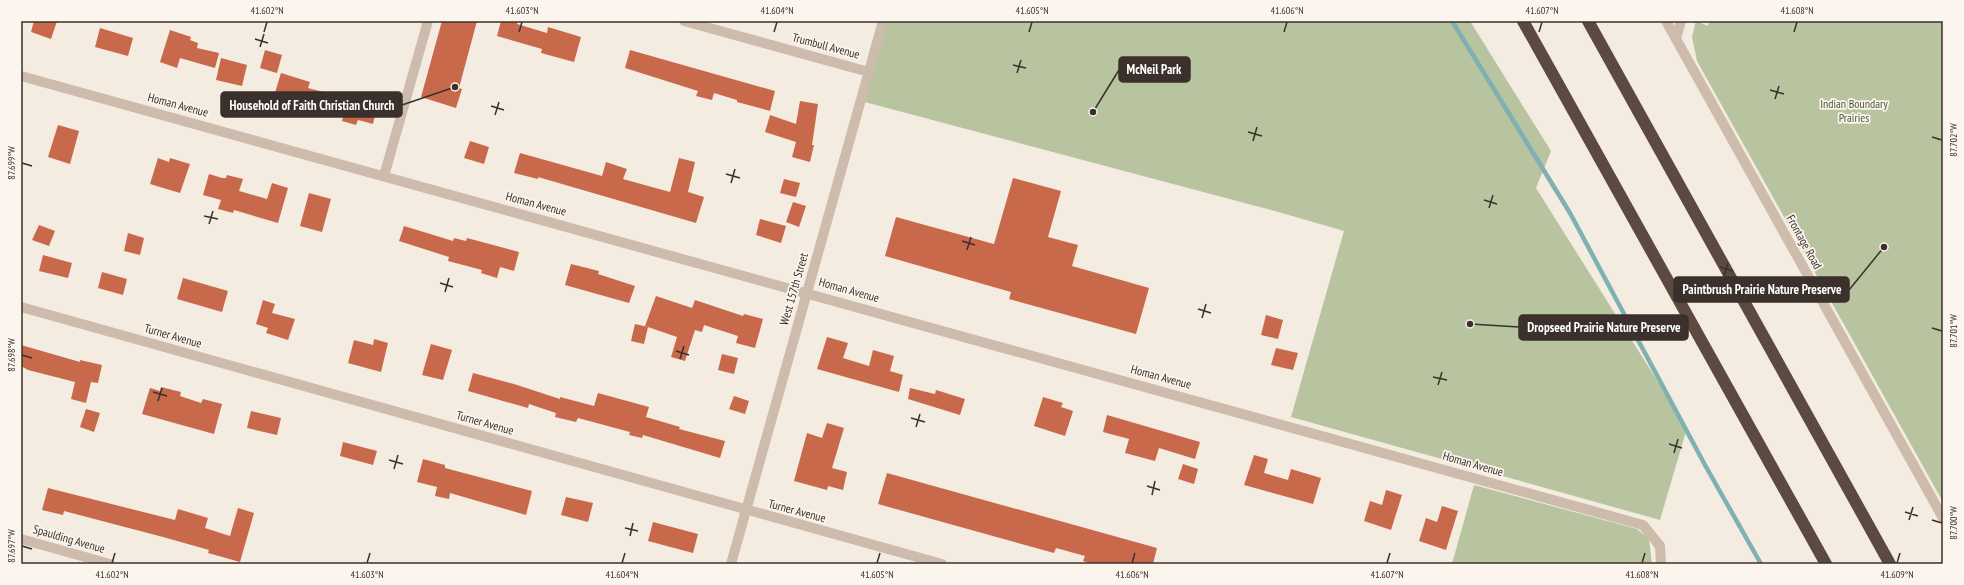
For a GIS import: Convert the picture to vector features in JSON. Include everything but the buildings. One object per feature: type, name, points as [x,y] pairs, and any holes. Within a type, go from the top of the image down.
[{"type":"highway","points":[[1523,21],[1826,564]]},
{"type":"highway","points":[[1588,21],[1890,564]]},
{"type":"street","points":[[384,176],[428,21]]},
{"type":"street","name":"Trumbull Avenue","points":[[684,21],[869,72]]},
{"type":"street","name":"West 157th Street","points":[[730,564],[883,21]]},
{"type":"street","name":"Frontage Road","points":[[1666,21],[1943,518]]},
{"type":"street","points":[[1676,39],[1681,21]]},
{"type":"street","name":"Homan Avenue","points":[[21,76],[1643,524],[1660,546],[1661,564]]},
{"type":"street","name":"Turner Avenue","points":[[21,307],[942,564]]},
{"type":"street","name":"Spaulding Avenue","points":[[21,539],[110,564]]},
{"type":"green space","points":[[883,21],[1470,21],[1551,151],[1536,188],[1687,428],[1660,520],[1291,417],[1344,231],[1275,211],[861,101]]},
{"type":"green space","name":"Indian Boundary Prairies","points":[[1696,21],[1708,26],[1709,21],[1943,21],[1943,502],[1697,61],[1692,37]]},
{"type":"green space","points":[[1474,485],[1637,529],[1649,539],[1652,564],[1452,564]]},
{"type":"waterway","points":[[1452,21],[1570,213],[1705,465],[1761,564]]},
{"type":"place","name":"Household of Faith Christian Church","points":[[455,87]]},
{"type":"place","name":"McNeil Park","points":[[1093,112]]},
{"type":"place","name":"Paintbrush Prairie Nature Preserve","points":[[1884,247]]},
{"type":"place","name":"Dropseed Prairie Nature Preserve","points":[[1470,324]]}]
